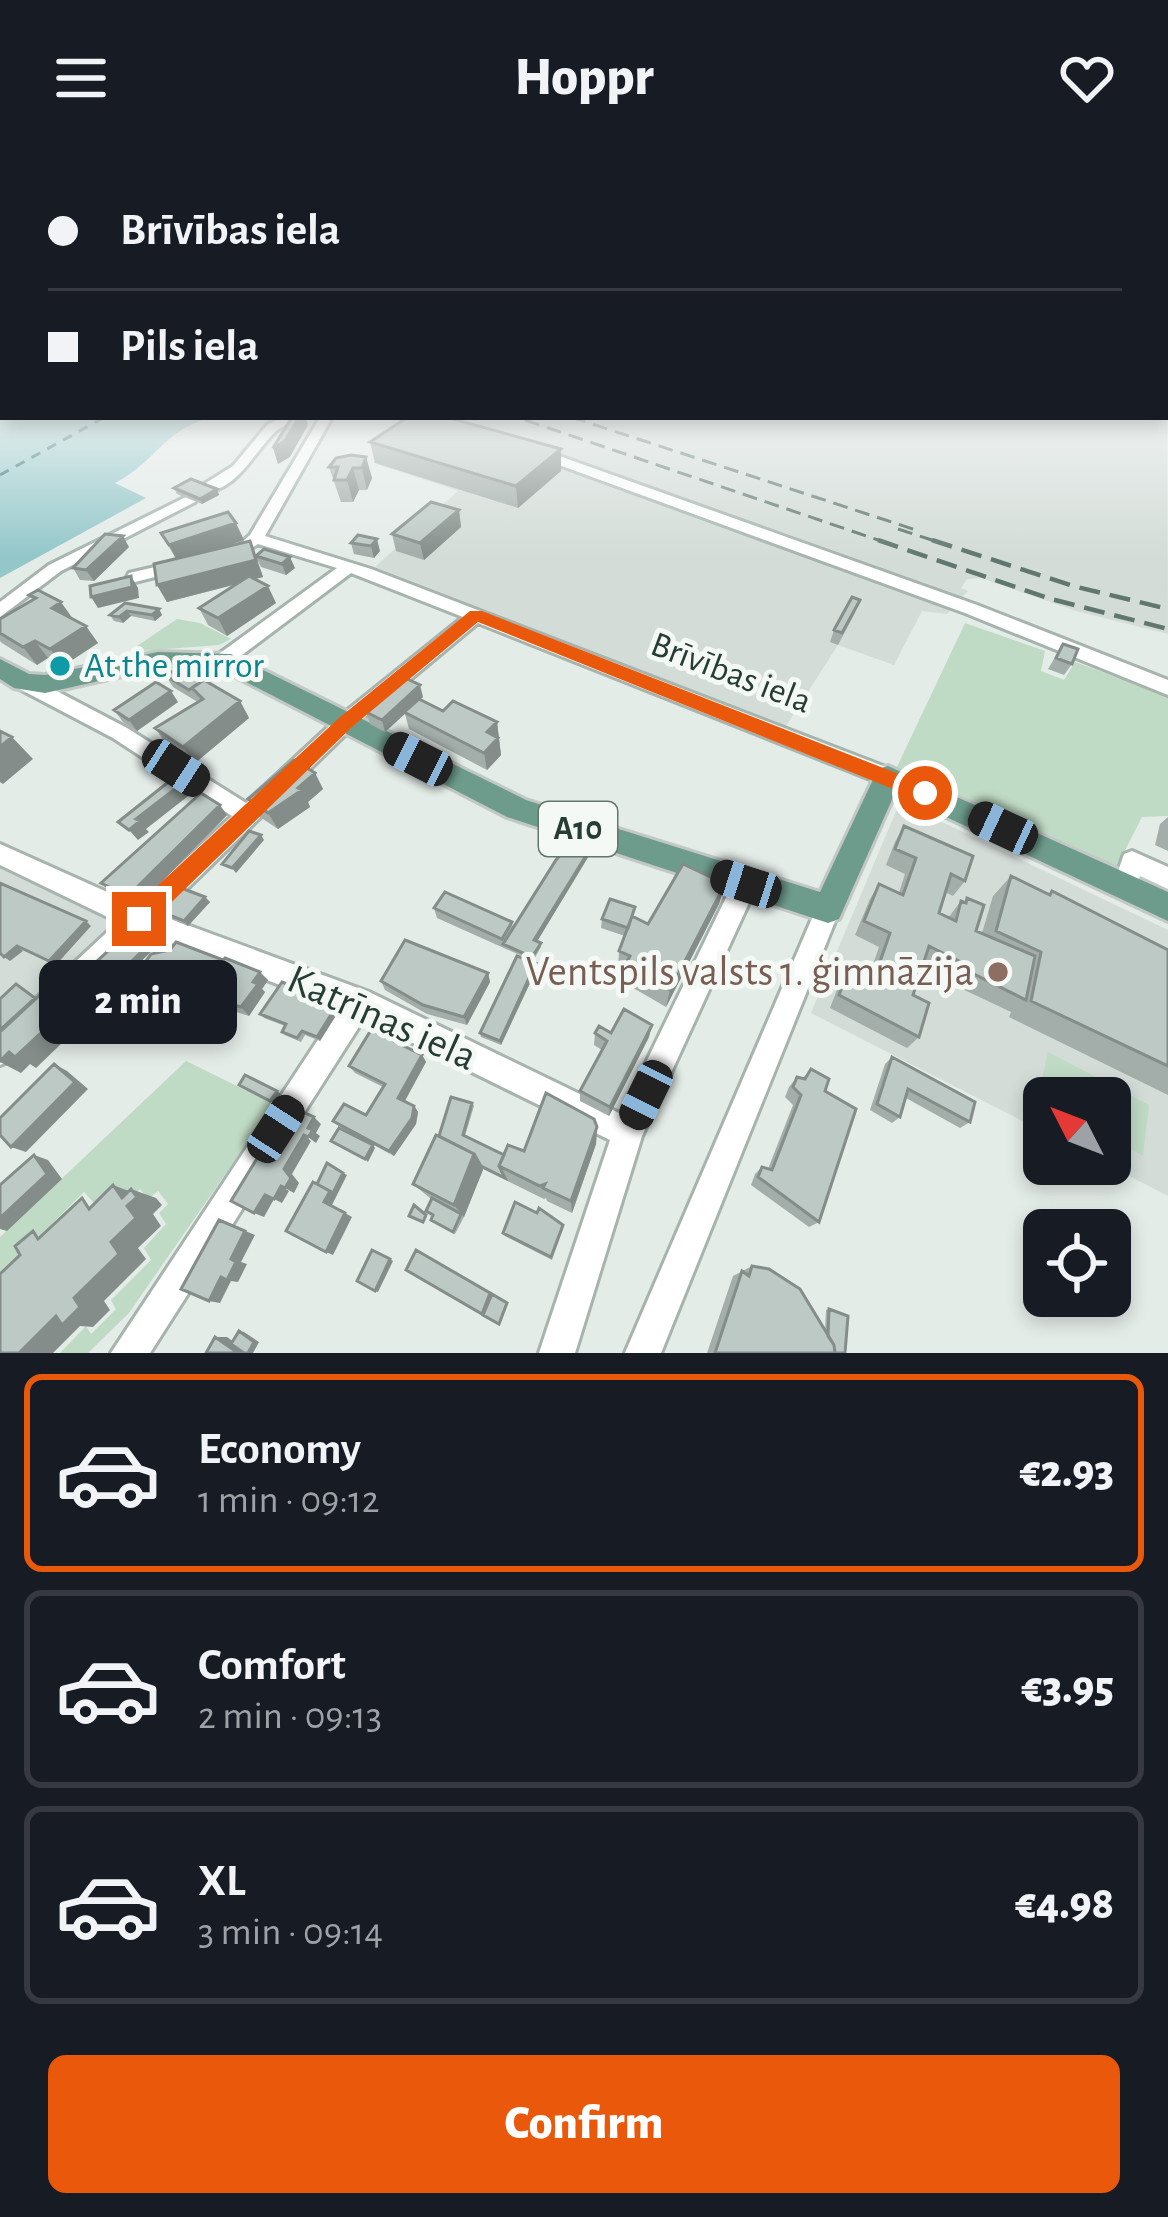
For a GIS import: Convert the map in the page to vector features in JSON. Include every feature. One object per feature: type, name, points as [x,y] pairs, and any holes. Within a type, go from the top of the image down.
[{"type":"main road","name":"A10","points":[[28,680],[170,658],[223,660],[517,809],[828,909]]},
{"type":"main road","name":"Brīvības iela","points":[[888,777],[1168,907]]},
{"type":"main road","points":[[828,909],[888,777]]},
{"type":"street","points":[[206,489],[238,469],[258,445]]},
{"type":"street","points":[[229,554],[256,538],[311,445]]},
{"type":"street","points":[[520,446],[971,610],[1168,688]]},
{"type":"street","points":[[0,611],[43,575],[190,499]]},
{"type":"street","name":"Brīvības iela","points":[[256,538],[476,615],[888,777]]},
{"type":"street","points":[[135,578],[209,560]]},
{"type":"street","points":[[223,660],[349,567]]},
{"type":"street","points":[[0,1051],[346,722],[476,615]]},
{"type":"street","points":[[28,680],[249,816]]},
{"type":"street","name":"Katrīnas iela","points":[[0,854],[139,919],[359,1002],[628,1133]]},
{"type":"street","points":[[1125,886],[1132,861],[1168,878]]},
{"type":"street","points":[[557,1353],[628,1133],[746,884]]},
{"type":"street","points":[[643,1353],[828,909]]},
{"type":"street","points":[[129,1353],[359,1002]]},
{"type":"shaded area","points":[[399,445],[1167,445],[1168,634],[1076,611],[981,578],[967,579],[961,588],[968,591],[947,614],[922,611],[894,665],[838,645],[786,726],[375,567],[458,491],[373,463]]},
{"type":"shaded area","name":"Ventspils valsts 1. ģimnāzija","points":[[900,802],[1168,930],[1168,1196],[1131,1177],[1131,1077],[1023,1077],[1023,1121],[811,1013]]},
{"type":"shaded area","points":[[0,864],[134,920],[0,1046]]},
{"type":"green space","points":[[177,619],[200,623],[231,639],[219,645],[140,651],[137,646]]},
{"type":"green space","points":[[965,623],[1045,651],[1041,671],[1064,680],[1075,662],[1168,696],[1168,816],[1142,817],[1115,870],[895,771]]},
{"type":"green space","points":[[1048,1052],[1096,1077],[1043,1077]]},
{"type":"green space","points":[[186,1061],[274,1104],[129,1313],[88,1353],[60,1353],[86,1326],[91,1334],[116,1309],[111,1300],[151,1260],[144,1248],[166,1224],[159,1213],[168,1204],[158,1191],[148,1199],[140,1189],[119,1208],[100,1210],[84,1192],[0,1275],[0,1237]]},
{"type":"green space","points":[[1131,1096],[1149,1105],[1143,1156],[1131,1149]]},
{"type":"water","points":[[0,445],[164,445],[115,483],[146,498],[0,578]]},
{"type":"building","points":[[379,445],[546,445],[561,449],[516,486]]},
{"type":"building","points":[[366,457],[362,468],[353,468],[347,480],[334,480],[338,467],[329,467],[336,458]]},
{"type":"building","points":[[191,479],[217,489],[200,499],[174,488]]},
{"type":"building","points":[[431,502],[459,510],[420,543],[392,534]]},
{"type":"building","points":[[228,512],[236,523],[169,545],[161,533]]},
{"type":"building","points":[[105,534],[123,536],[86,570],[73,568]]},
{"type":"building","points":[[358,535],[377,539],[371,546],[351,543]]},
{"type":"building","points":[[250,541],[256,560],[157,585],[154,564]]},
{"type":"building","points":[[264,549],[290,557],[282,564],[256,556]]},
{"type":"building","points":[[131,576],[132,587],[91,597],[90,586]]},
{"type":"building","points":[[249,576],[268,586],[218,618],[199,608]]},
{"type":"building","points":[[38,590],[61,602],[52,608],[86,626],[50,649],[35,641],[23,647],[0,633],[0,619],[36,598],[29,595]]},
{"type":"building","points":[[852,597],[860,600],[842,633],[834,630]]},
{"type":"building","points":[[125,603],[159,609],[152,615],[127,611],[119,617],[110,615]]},
{"type":"building","points":[[1063,644],[1078,649],[1072,664],[1056,658]]},
{"type":"building","points":[[178,668],[200,682],[189,690],[166,676]]},
{"type":"building","points":[[405,678],[420,685],[382,720],[366,712]]},
{"type":"building","points":[[204,680],[240,701],[183,747],[155,728],[203,699],[192,688]]},
{"type":"building","points":[[156,682],[171,691],[129,720],[114,710]]},
{"type":"building","points":[[419,699],[443,711],[453,701],[497,722],[487,732],[498,738],[484,753],[404,712]]},
{"type":"building","points":[[0,731],[12,737],[0,747]]},
{"type":"building","points":[[294,760],[315,773],[298,788],[302,790],[268,813],[248,799]]},
{"type":"building","points":[[176,776],[184,782],[136,819],[140,821],[129,830],[118,822]]},
{"type":"building","points":[[201,793],[220,805],[132,892],[124,894],[101,883]]},
{"type":"building","points":[[904,826],[973,856],[965,881],[951,874],[939,913],[956,921],[961,901],[966,903],[967,898],[984,905],[976,931],[1035,956],[1026,1000],[929,946],[913,995],[929,1003],[919,1037],[839,995],[851,964],[875,976],[890,933],[864,921],[879,884],[903,895],[916,858],[895,849]]},
{"type":"building","points":[[249,831],[261,835],[232,868],[222,864]]},
{"type":"building","points":[[572,841],[590,849],[534,940],[541,943],[532,957],[503,944],[556,860]]},
{"type":"building","points":[[683,864],[725,884],[670,990],[625,965],[630,956],[619,951],[632,916],[648,924]]},
{"type":"building","points":[[1011,876],[1050,895],[1052,891],[1168,950],[1168,1066],[1031,1001],[1041,952],[996,931]]},
{"type":"building","points":[[0,883],[86,921],[49,961],[17,946],[4,957],[0,953]]},
{"type":"building","points":[[176,886],[205,897],[184,921],[152,908]]},
{"type":"building","points":[[445,892],[512,922],[502,939],[434,908]]},
{"type":"building","points":[[610,899],[635,907],[628,928],[602,919]]},
{"type":"building","points":[[139,927],[158,935],[114,979],[94,964],[131,930]]},
{"type":"building","points":[[405,940],[488,973],[464,1017],[423,1005],[381,981]]},
{"type":"building","points":[[176,942],[223,960],[206,983],[198,980],[194,986],[172,977],[177,971],[159,964],[145,984],[138,982],[135,976],[151,954],[170,950]]},
{"type":"building","points":[[517,956],[536,963],[500,1041],[480,1033]]},
{"type":"building","points":[[225,958],[260,972],[253,982],[258,984],[241,1007],[198,995]]},
{"type":"building","points":[[282,982],[337,1005],[317,1037],[302,1031],[297,1038],[282,1032],[286,1024],[260,1014]]},
{"type":"building","points":[[16,984],[35,998],[0,1030],[0,999]]},
{"type":"building","points":[[41,994],[55,1005],[62,998],[71,1005],[15,1057],[9,1052],[0,1061],[0,1032]]},
{"type":"building","points":[[154,995],[172,1008],[161,1019],[143,1006]]},
{"type":"building","points":[[187,998],[197,1004],[177,1027],[168,1021]]},
{"type":"building","points":[[624,1009],[652,1025],[610,1107],[580,1091],[607,1041],[595,1033],[599,1026],[611,1033]]},
{"type":"building","points":[[371,1030],[422,1055],[398,1098],[414,1106],[412,1118],[389,1151],[333,1121],[344,1104],[366,1115],[385,1084],[349,1066]]},
{"type":"building","points":[[892,1057],[975,1102],[970,1122],[908,1089],[900,1117],[877,1104]]},
{"type":"building","points":[[54,1064],[75,1082],[11,1147],[0,1135],[0,1118]]},
{"type":"building","points":[[811,1069],[829,1079],[825,1091],[856,1109],[819,1222],[758,1177],[762,1167],[772,1170],[801,1095],[793,1087],[797,1077],[805,1079]]},
{"type":"building","points":[[245,1075],[277,1091],[270,1101],[239,1085]]},
{"type":"building","points":[[546,1093],[594,1119],[597,1127],[571,1201],[543,1188],[545,1184],[540,1186],[499,1166],[508,1145],[524,1151]]},
{"type":"building","points":[[451,1097],[472,1103],[463,1135],[504,1155],[499,1166],[505,1178],[481,1166],[474,1154],[439,1136]]},
{"type":"building","points":[[289,1106],[314,1117],[308,1128],[313,1130],[308,1137],[304,1135],[284,1169],[291,1178],[285,1188],[281,1186],[274,1199],[265,1195],[254,1213],[231,1201]]},
{"type":"building","points":[[339,1128],[373,1145],[365,1159],[331,1141]]},
{"type":"building","points":[[436,1135],[474,1154],[454,1205],[413,1184]]},
{"type":"building","points":[[34,1155],[47,1174],[0,1218],[0,1185]]},
{"type":"building","points":[[327,1163],[343,1173],[333,1193],[317,1184]]},
{"type":"building","points":[[313,1182],[330,1191],[324,1202],[345,1213],[326,1252],[286,1231]]},
{"type":"building","points":[[113,1185],[122,1198],[131,1189],[137,1197],[127,1206],[136,1218],[111,1242],[119,1254],[74,1298],[80,1307],[62,1325],[56,1316],[19,1353],[0,1353],[0,1274],[20,1255],[15,1246],[33,1231],[38,1239],[82,1198],[89,1209]]},
{"type":"building","points":[[432,1198],[461,1214],[453,1232],[431,1220],[433,1215],[426,1211]]},
{"type":"building","points":[[515,1202],[537,1213],[539,1208],[563,1225],[551,1257],[503,1233]]},
{"type":"building","points":[[414,1205],[426,1215],[423,1222],[409,1216]]},
{"type":"building","points":[[219,1220],[245,1231],[227,1280],[221,1277],[209,1301],[181,1289]]},
{"type":"building","points":[[372,1250],[390,1259],[375,1291],[357,1281]]},
{"type":"building","points":[[416,1250],[490,1293],[482,1314],[406,1270]]},
{"type":"building","points":[[752,1266],[769,1269],[800,1289],[835,1353],[715,1353],[742,1271],[749,1276]]},
{"type":"building","points":[[492,1294],[507,1303],[499,1324],[483,1315]]},
{"type":"building","points":[[829,1309],[848,1316],[845,1353],[835,1353],[828,1336]]},
{"type":"building","points":[[239,1331],[254,1342],[248,1353],[231,1344]]},
{"type":"building","points":[[215,1337],[238,1353],[206,1353]]},
{"type":"ferry route","points":[[0,475],[55,445]]},
{"type":"railway","points":[[598,445],[887,543]]},
{"type":"railway","points":[[656,445],[916,530]]},
{"type":"railway","points":[[898,529],[941,543]]},
{"type":"railway","points":[[878,540],[1051,599],[1168,629]]},
{"type":"railway","points":[[932,540],[1073,586],[1168,609]]},
{"type":"place","name":"At the mirror","points":[[60,666]]},
{"type":"place","name":"Ventspils valsts 1. ģimnāzija","points":[[998,972]]},
{"type":"route","points":[[139,919],[346,722],[476,615],[925,793]]}]
